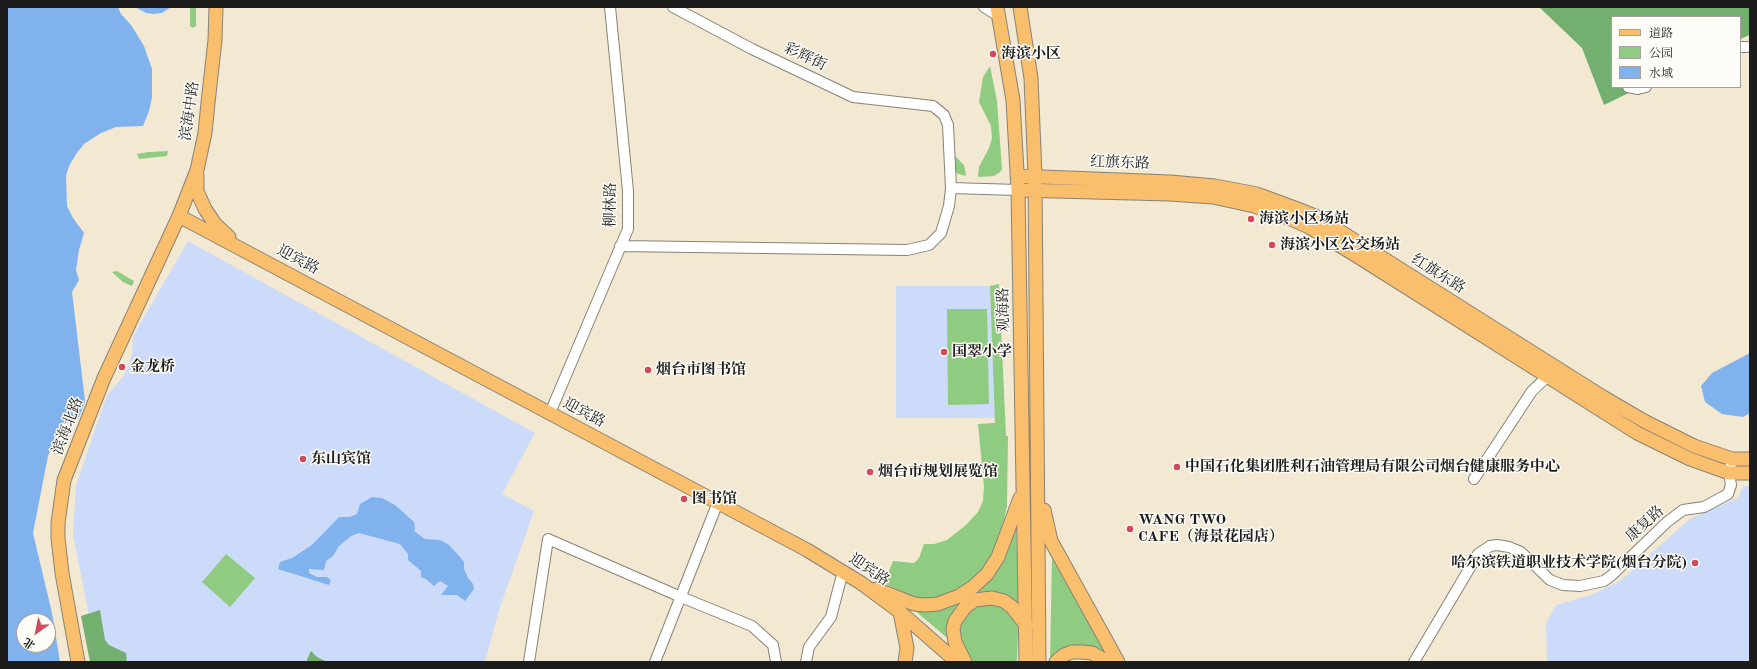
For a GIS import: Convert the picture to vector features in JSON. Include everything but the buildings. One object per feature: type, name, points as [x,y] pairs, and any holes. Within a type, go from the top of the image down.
[{"type":"main road","name":"滨海中路","points":[[179,216],[196,170],[205,133],[215,40],[216,7]]},
{"type":"main road","points":[[1020,7],[1031,78],[1036,176],[1039,662]]},
{"type":"main road","name":"观海路","points":[[999,12],[1013,100],[1018,190],[1026,662]]},
{"type":"main road","points":[[196,170],[197,191],[205,209],[215,224],[240,248]]},
{"type":"main road","name":"红旗东路","points":[[1017,176],[1185,183],[1215,186],[1264,196],[1315,216],[1551,372],[1637,433],[1662,447],[1729,473],[1750,473]]},
{"type":"main road","name":"红旗东路","points":[[1018,190],[1170,194],[1212,197],[1254,206],[1284,216],[1327,238],[1551,372],[1603,397],[1668,434],[1694,446],[1732,459],[1750,459]]},
{"type":"main road","name":"迎宾路","points":[[179,216],[807,550],[862,583],[900,612],[957,662]]},
{"type":"main road","name":"滨海北路","points":[[78,662],[62,573],[58,538],[58,523],[64,480],[104,378],[179,216]]},
{"type":"main road","points":[[1038,485],[1052,540],[1118,662]]},
{"type":"main road","points":[[862,583],[914,604],[938,604],[959,596],[973,587],[987,574],[998,557],[1023,490]]},
{"type":"main road","points":[[966,662],[955,642],[953,629],[955,621],[966,606],[975,600],[992,598],[1004,601],[1012,607],[1026,624]]},
{"type":"main road","points":[[900,612],[907,648],[905,662]]},
{"type":"main road","points":[[1056,662],[1064,655],[1072,652],[1092,653],[1108,662]]},
{"type":"street","name":"柳林路","points":[[550,413],[628,229],[628,191],[610,7]]},
{"type":"street","name":"彩辉街","points":[[673,7],[752,48],[853,97],[933,106],[944,115],[948,124],[951,188]]},
{"type":"street","points":[[984,7],[999,12]]},
{"type":"street","points":[[620,246],[907,250],[929,245],[940,233],[949,206],[951,188],[1018,190]]},
{"type":"street","points":[[1474,479],[1532,391],[1551,372]]},
{"type":"street","name":"康复路","points":[[1414,662],[1478,554],[1490,546],[1497,545],[1509,547],[1521,552],[1550,580],[1562,585],[1580,586],[1594,584],[1612,575],[1667,522],[1683,510],[1704,507],[1728,494],[1731,485],[1729,473],[1732,459]]},
{"type":"street","points":[[655,662],[718,502]]},
{"type":"street","points":[[529,662],[548,539],[752,626],[772,645],[776,662]]},
{"type":"street","points":[[806,662],[809,646],[831,617],[842,571]]},
{"type":"shaded area","name":"东山宾馆","points":[[188,241],[535,433],[502,494],[534,511],[499,610],[485,662],[102,662],[89,616],[73,534],[76,485],[107,395],[124,376],[132,354],[133,336]]},
{"type":"shaded area","name":"国翠小学","points":[[896,286],[990,286],[995,418],[896,418]]},
{"type":"shaded area","name":"哈尔滨铁道职业技术学院(烟台分院)","points":[[1743,486],[1750,487],[1750,662],[1547,662],[1546,624],[1556,605],[1591,595],[1620,581],[1691,518],[1738,498]]},
{"type":"green space","points":[[190,7],[196,7],[196,26],[193,28],[190,26]]},
{"type":"green space","points":[[1539,7],[1750,7],[1750,35],[1741,39],[1741,16],[1611,16],[1611,88],[1639,88],[1604,105],[1582,48]]},
{"type":"green space","points":[[990,66],[997,101],[1002,169],[994,176],[978,177],[979,167],[989,148],[992,138],[991,126],[979,102],[983,77]]},
{"type":"green space","points":[[168,151],[167,156],[139,159],[137,154],[149,152]]},
{"type":"green space","points":[[955,156],[964,165],[966,176],[956,173]]},
{"type":"green space","points":[[117,271],[134,281],[132,286],[123,282],[112,272]]},
{"type":"green space","points":[[999,284],[1006,436],[1008,436],[1007,506],[1000,537],[989,562],[978,576],[964,588],[941,598],[925,600],[909,596],[884,583],[893,561],[914,563],[919,558],[924,544],[934,544],[947,540],[966,525],[978,512],[983,501],[984,486],[978,424],[995,423],[990,286]]},
{"type":"green space","points":[[947,309],[987,309],[989,404],[948,405]]},
{"type":"green space","points":[[1016,527],[1019,608],[1012,602],[966,601],[952,642],[907,604],[967,596]]},
{"type":"green space","points":[[226,554],[255,578],[230,607],[202,582]]},
{"type":"green space","points":[[1052,558],[1108,658],[1064,649],[1055,653],[1050,660]]},
{"type":"green space","points":[[993,604],[1003,606],[1016,617],[1018,628],[1017,662],[973,662],[958,642],[959,626],[968,612],[977,606]]},
{"type":"green space","points":[[100,610],[105,640],[109,645],[126,653],[127,662],[90,662],[81,616]]},
{"type":"green space","points":[[311,651],[317,657],[325,661],[335,662],[306,662]]},
{"type":"water","points":[[7,7],[118,7],[121,14],[131,25],[144,46],[152,69],[152,98],[143,126],[116,127],[101,133],[84,144],[69,166],[66,176],[67,206],[73,218],[84,233],[79,250],[76,270],[79,280],[72,292],[85,401],[79,417],[60,427],[48,456],[33,533],[52,613],[16,613],[16,653],[56,653],[56,638],[60,662],[7,662]]},
{"type":"water","points":[[135,7],[171,7],[162,13],[153,14],[146,13]]},
{"type":"water","points":[[1750,353],[1750,413],[1743,417],[1722,414],[1705,402],[1701,386],[1712,373]]},
{"type":"water","points":[[372,497],[382,498],[395,505],[414,522],[414,531],[425,539],[440,540],[449,545],[460,557],[464,562],[464,569],[468,578],[473,584],[474,589],[465,601],[457,595],[441,595],[448,586],[440,581],[434,586],[426,579],[421,577],[421,571],[408,560],[408,554],[400,544],[359,533],[351,536],[339,546],[333,556],[326,561],[324,570],[309,569],[309,573],[317,577],[327,577],[331,580],[329,585],[278,569],[280,562],[292,558],[312,545],[339,517],[350,517],[357,514],[360,504]]},
{"type":"place","name":"海滨小区","points":[[993,54]]},
{"type":"place","name":"海滨小区场站","points":[[1251,219]]},
{"type":"place","name":"海滨小区公交场站","points":[[1272,245]]},
{"type":"place","name":"国翠小学","points":[[944,352]]},
{"type":"place","name":"金龙桥","points":[[122,367]]},
{"type":"place","name":"烟台市图书馆","points":[[648,370]]},
{"type":"place","name":"东山宾馆","points":[[303,459]]},
{"type":"place","name":"中国石化集团胜利石油管理局有限公司烟台健康服务中心","points":[[1177,467]]},
{"type":"place","name":"烟台市规划展览馆","points":[[870,472]]},
{"type":"place","name":"图书馆","points":[[684,499]]},
{"type":"place","name":"WANG TWO CAFE（海景花园店）","points":[[1130,529]]},
{"type":"place","name":"哈尔滨铁道职业技术学院(烟台分院)","points":[[1695,563]]}]
